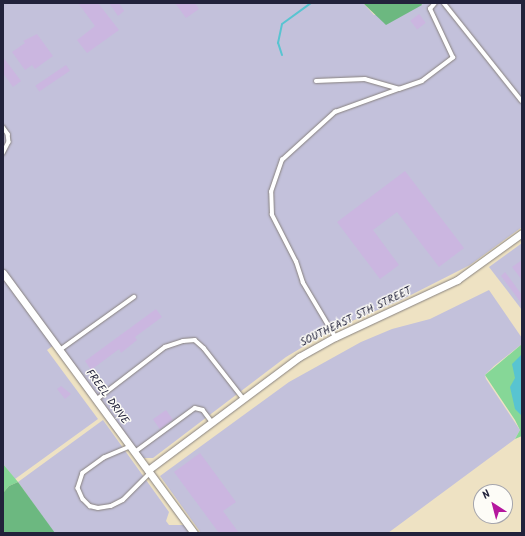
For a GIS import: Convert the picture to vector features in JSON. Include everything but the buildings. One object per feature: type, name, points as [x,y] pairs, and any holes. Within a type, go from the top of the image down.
[{"type":"street","name":"SOUTHEAST 5TH STREET","points":[[149,472],[243,398],[299,357],[335,337],[457,280],[522,234]]},
{"type":"street","name":"FREEL DRIVE","points":[[3,273],[194,533]]},
{"type":"lane","points":[[335,337],[303,283],[296,262],[272,215],[271,192],[282,160],[335,112],[422,81],[453,58],[430,9],[435,3]]},
{"type":"lane","points":[[444,3],[522,101]]},
{"type":"lane","points":[[316,81],[365,79],[399,89]]},
{"type":"lane","points":[[3,127],[8,134],[9,142],[3,154]]},
{"type":"lane","points":[[60,350],[134,297]]},
{"type":"lane","points":[[96,400],[165,347],[183,340],[195,340],[204,348],[243,398]]},
{"type":"lane","points":[[149,472],[124,500],[111,506],[98,508],[90,506],[83,499],[78,488],[83,473],[104,458],[132,449],[195,408],[203,410],[212,422]]},
{"type":"shaded area","points":[[3,3],[363,3],[374,15],[422,5],[421,3],[522,3],[522,227],[470,265],[401,300],[331,330],[286,357],[153,458],[143,458],[58,342],[47,350],[98,419],[15,479],[3,464]]},
{"type":"shaded area","points":[[522,243],[522,310],[489,267]]},
{"type":"shaded area","points":[[489,290],[522,338],[522,344],[485,375],[486,379],[520,430],[515,439],[388,533],[201,533],[160,476],[289,382],[361,342],[392,329],[430,319]]},
{"type":"shaded area","points":[[103,420],[169,512],[166,521],[169,525],[188,525],[194,533],[54,533],[18,482]]},
{"type":"green space","points":[[363,3],[421,3],[422,5],[386,25]]},
{"type":"green space","points":[[522,344],[522,436],[515,439],[520,430],[485,375]]},
{"type":"green space","points":[[3,464],[18,482],[9,486],[3,493]]},
{"type":"green space","points":[[18,482],[55,533],[3,533],[3,493],[9,486]]},
{"type":"water","points":[[522,354],[522,416],[515,409],[510,387],[515,378],[512,364]]},
{"type":"waterway","points":[[282,55],[278,43],[282,24],[311,3]]}]
